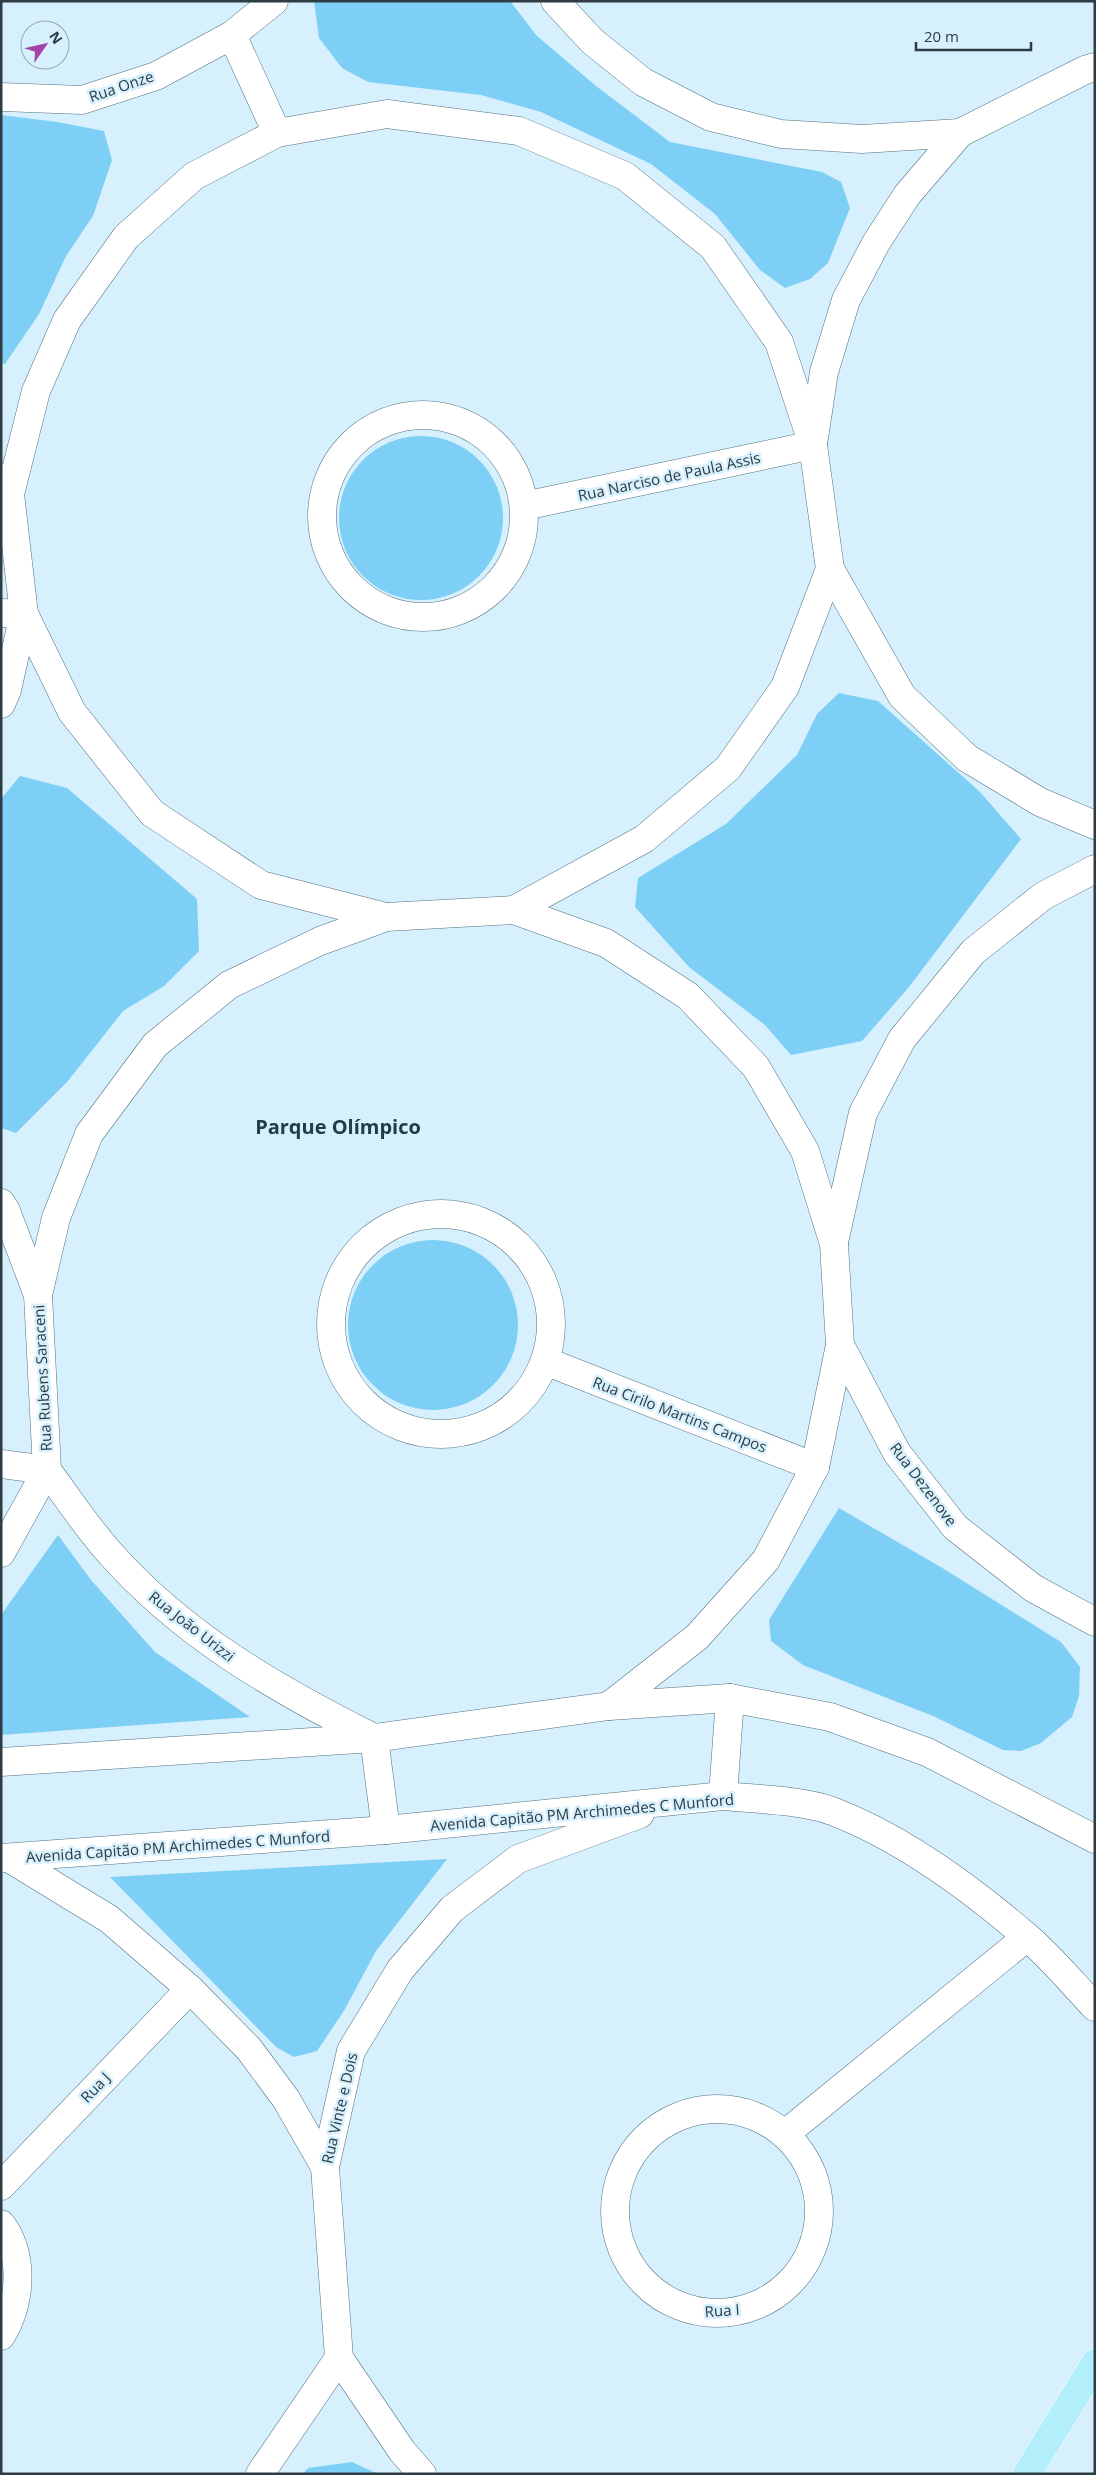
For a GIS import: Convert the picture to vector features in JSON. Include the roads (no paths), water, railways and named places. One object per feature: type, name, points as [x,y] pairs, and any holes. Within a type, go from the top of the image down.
[{"type":"main road","points":[[1026,2474],[1095,2363]]},
{"type":"street","name":"Rua Onze","points":[[1,97],[82,100],[156,76],[232,36],[274,1]]},
{"type":"street","points":[[555,1],[592,41],[643,82],[711,117],[781,134],[862,139],[960,132],[1092,66]]},
{"type":"street","points":[[232,36],[277,132]]},
{"type":"street","points":[[1,704],[7,690],[12,613],[6,482],[36,391],[67,320],[126,237],[194,176],[277,132],[388,114],[519,131],[625,176],[713,247],[779,342],[814,445],[830,569],[902,696],[967,758],[1040,802],[1095,825]]},
{"type":"street","points":[[814,445],[824,372],[846,300],[876,243],[907,195],[960,132]]},
{"type":"street","points":[[433,415],[467,424],[495,444],[515,473],[524,506],[522,539],[511,569],[490,594],[463,610],[431,618],[399,615],[369,602],[345,581],[329,553],[322,522],[326,487],[341,456],[366,432],[398,418],[433,415]]},
{"type":"street","name":"Rua Narciso de Paula Assis","points":[[524,506],[814,445]]},
{"type":"street","points":[[514,910],[644,839],[728,768],[785,687],[830,569]]},
{"type":"street","points":[[12,613],[72,712],[152,813],[260,885],[386,917]]},
{"type":"street","points":[[834,1244],[863,1113],[902,1039],[973,952],[1043,896],[1095,869]]},
{"type":"street","points":[[38,1295],[56,1218],[89,1134],[155,1045],[229,985],[320,941],[386,917],[514,910],[606,943],[688,996],[756,1067],[805,1151],[834,1244],[840,1345],[815,1467],[766,1560],[696,1637],[609,1706]]},
{"type":"street","name":"Rua Rubens Saraceni","points":[[1,1203],[6,1211],[38,1295],[46,1470]]},
{"type":"street","points":[[421,1214],[460,1214],[496,1227],[525,1252],[544,1285],[552,1324],[545,1361],[529,1392],[496,1420],[472,1430],[437,1435],[403,1428],[373,1411],[349,1386],[334,1354],[330,1320],[336,1286],[355,1252],[384,1227],[421,1214]]},
{"type":"street","name":"Rua Dezenove","points":[[840,1345],[896,1453],[955,1527],[1033,1588],[1095,1622]]},
{"type":"street","name":"Rua Cirilo Martins Campos","points":[[545,1361],[815,1467]]},
{"type":"street","points":[[1,1464],[46,1470],[1,1554]]},
{"type":"street","name":"Rua João Urizzi","points":[[46,1470],[108,1552],[159,1603],[225,1654],[295,1698],[374,1738]]},
{"type":"street","points":[[723,1796],[730,1698]]},
{"type":"street","points":[[1,1762],[374,1738],[609,1706],[730,1698],[830,1717],[928,1752],[1095,1839]]},
{"type":"street","points":[[374,1738],[386,1830]]},
{"type":"street","name":"Avenida Capitão PM Archimedes C Munford","points":[[5,1858],[386,1830],[723,1796],[776,1800],[830,1811],[891,1840],[954,1879],[1027,1937],[1095,2006]]},
{"type":"street","name":"Rua Vinte e Dois","points":[[422,2474],[402,2451],[339,2358],[325,2166],[350,2051],[400,1970],[452,1909],[518,1859],[676,1800]]},
{"type":"street","points":[[5,1858],[108,1919],[190,1989],[249,2049],[286,2099],[325,2166]]},
{"type":"street","points":[[785,2134],[1027,1937]]},
{"type":"street","name":"Rua J","points":[[1,2186],[190,1989]]},
{"type":"street","name":"Rua I","points":[[721,2108],[755,2115],[785,2134],[806,2159],[817,2190],[819,2223],[810,2254],[792,2281],[766,2301],[735,2312],[703,2313],[671,2303],[644,2284],[624,2255],[614,2221],[617,2186],[631,2154],[655,2128],[686,2112],[721,2108]]},
{"type":"street","points":[[1,2224],[7,2232],[18,2266],[16,2302],[1,2336]]},
{"type":"street","points":[[260,2474],[339,2358]]},
{"type":"district","name":"Parque Olímpico","points":[[338,1126]]}]
